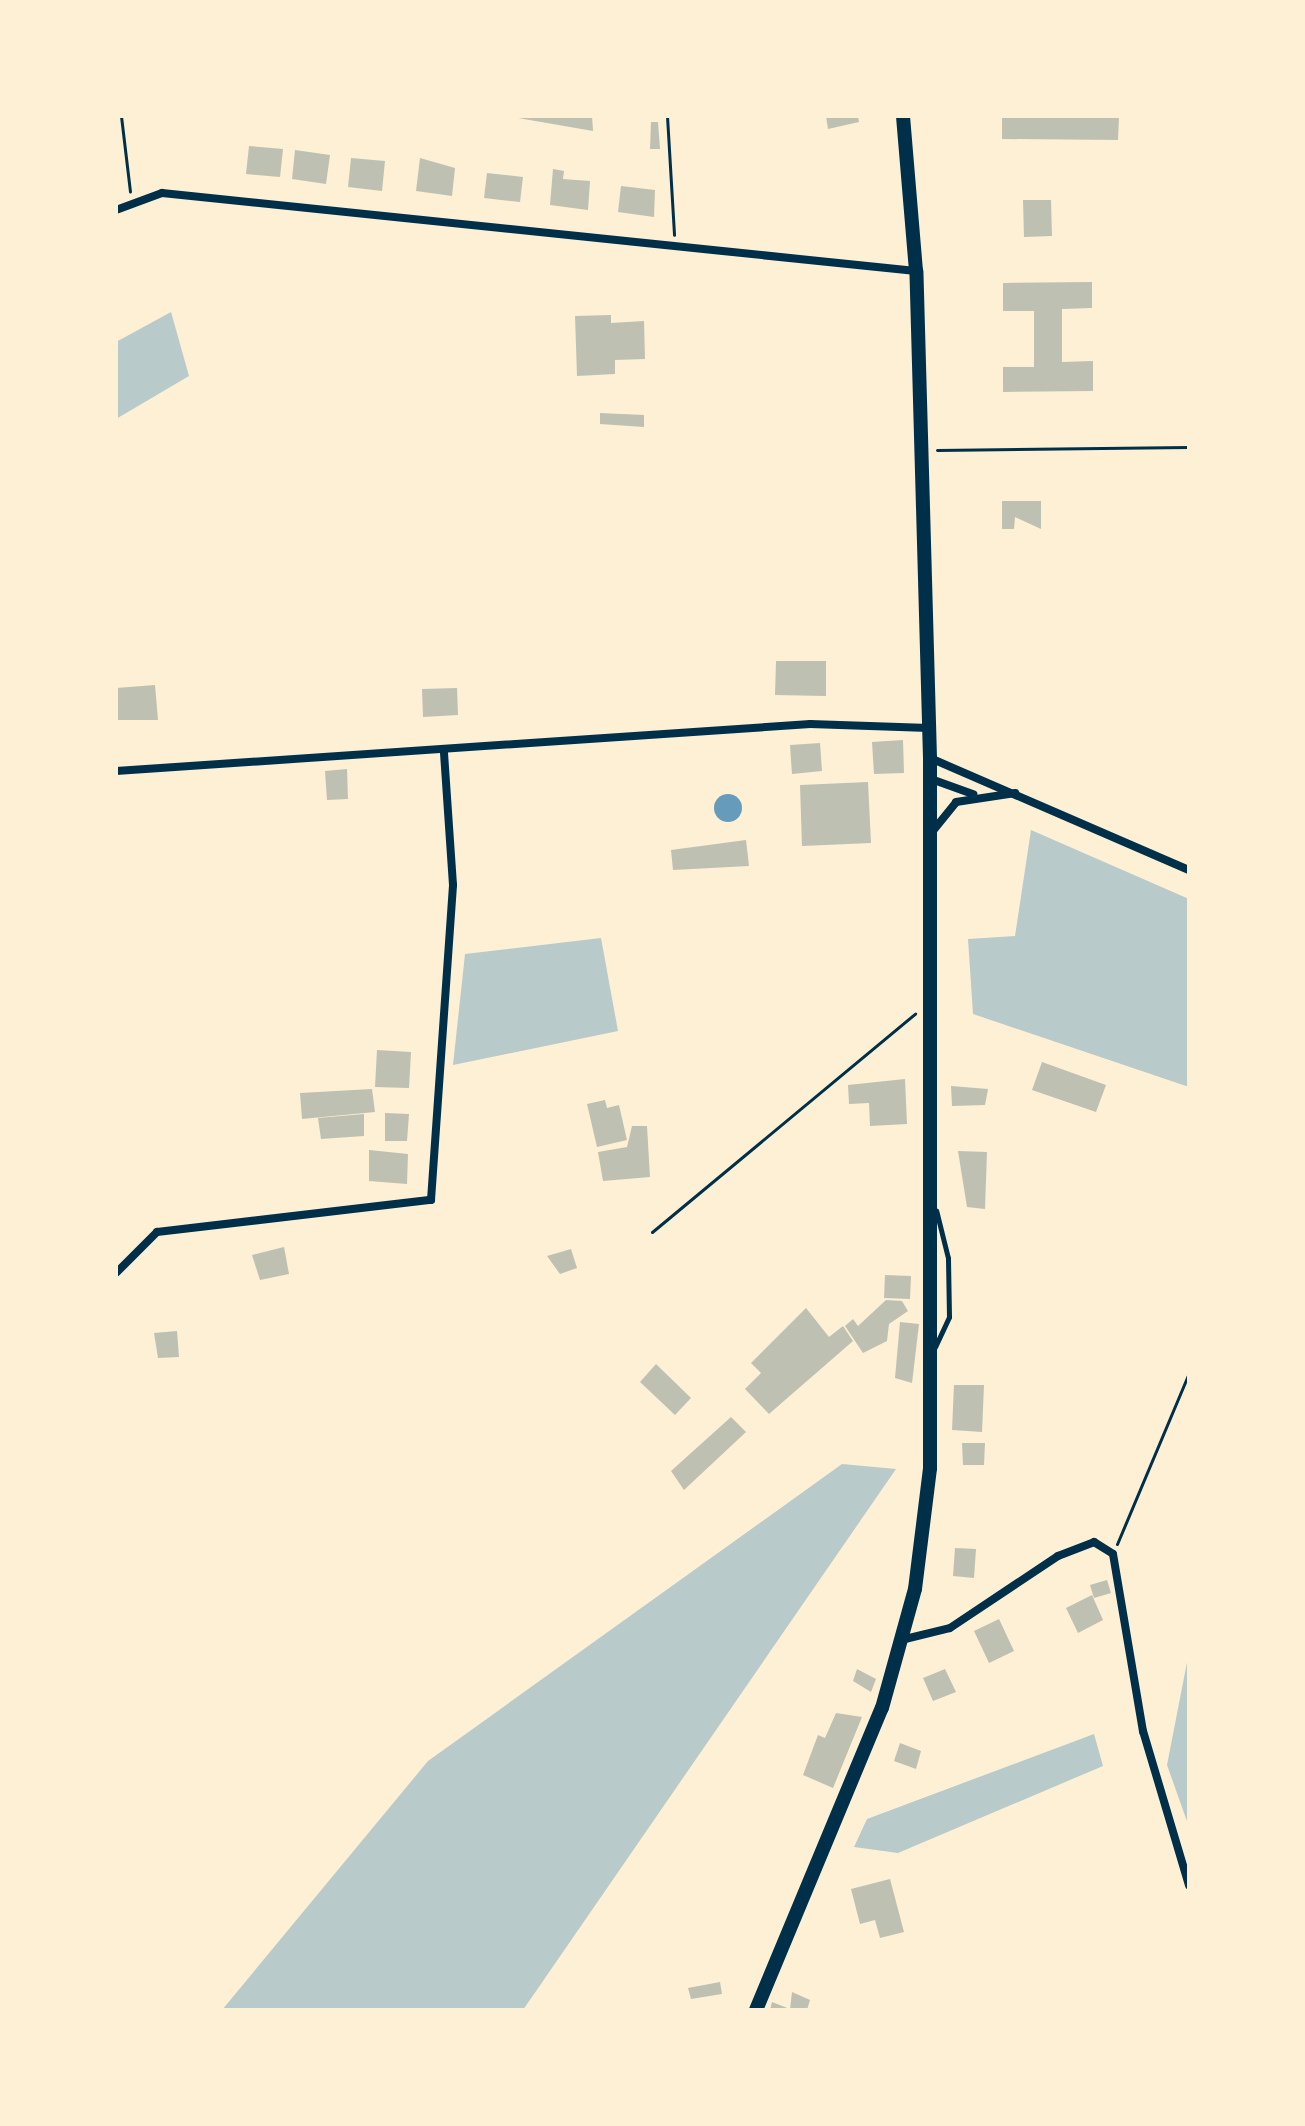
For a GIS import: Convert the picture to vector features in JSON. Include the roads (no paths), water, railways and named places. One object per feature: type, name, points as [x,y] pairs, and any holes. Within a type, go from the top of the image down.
[{"type":"main road","points":[[756,2010],[882,1708],[901,1640],[930,1468],[934,1203],[930,758],[916,271],[903,116]]},
{"type":"street","points":[[116,210],[162,193],[916,271]]},
{"type":"street","points":[[116,771],[444,752],[810,724],[929,728]]},
{"type":"street","points":[[116,1273],[157,1232],[431,1200],[453,885],[444,752]]},
{"type":"street","points":[[930,758],[1020,793],[1189,870]]},
{"type":"street","points":[[930,779],[950,792],[1020,793]]},
{"type":"street","points":[[931,833],[956,802],[979,794]]},
{"type":"street","points":[[901,1640],[950,1628],[1070,1551],[1094,1542],[1113,1554],[1143,1731],[1189,1885]]},
{"type":"water","points":[[728,794],[738,798],[742,808],[738,818],[728,822],[718,818],[714,808],[718,798]]}]
